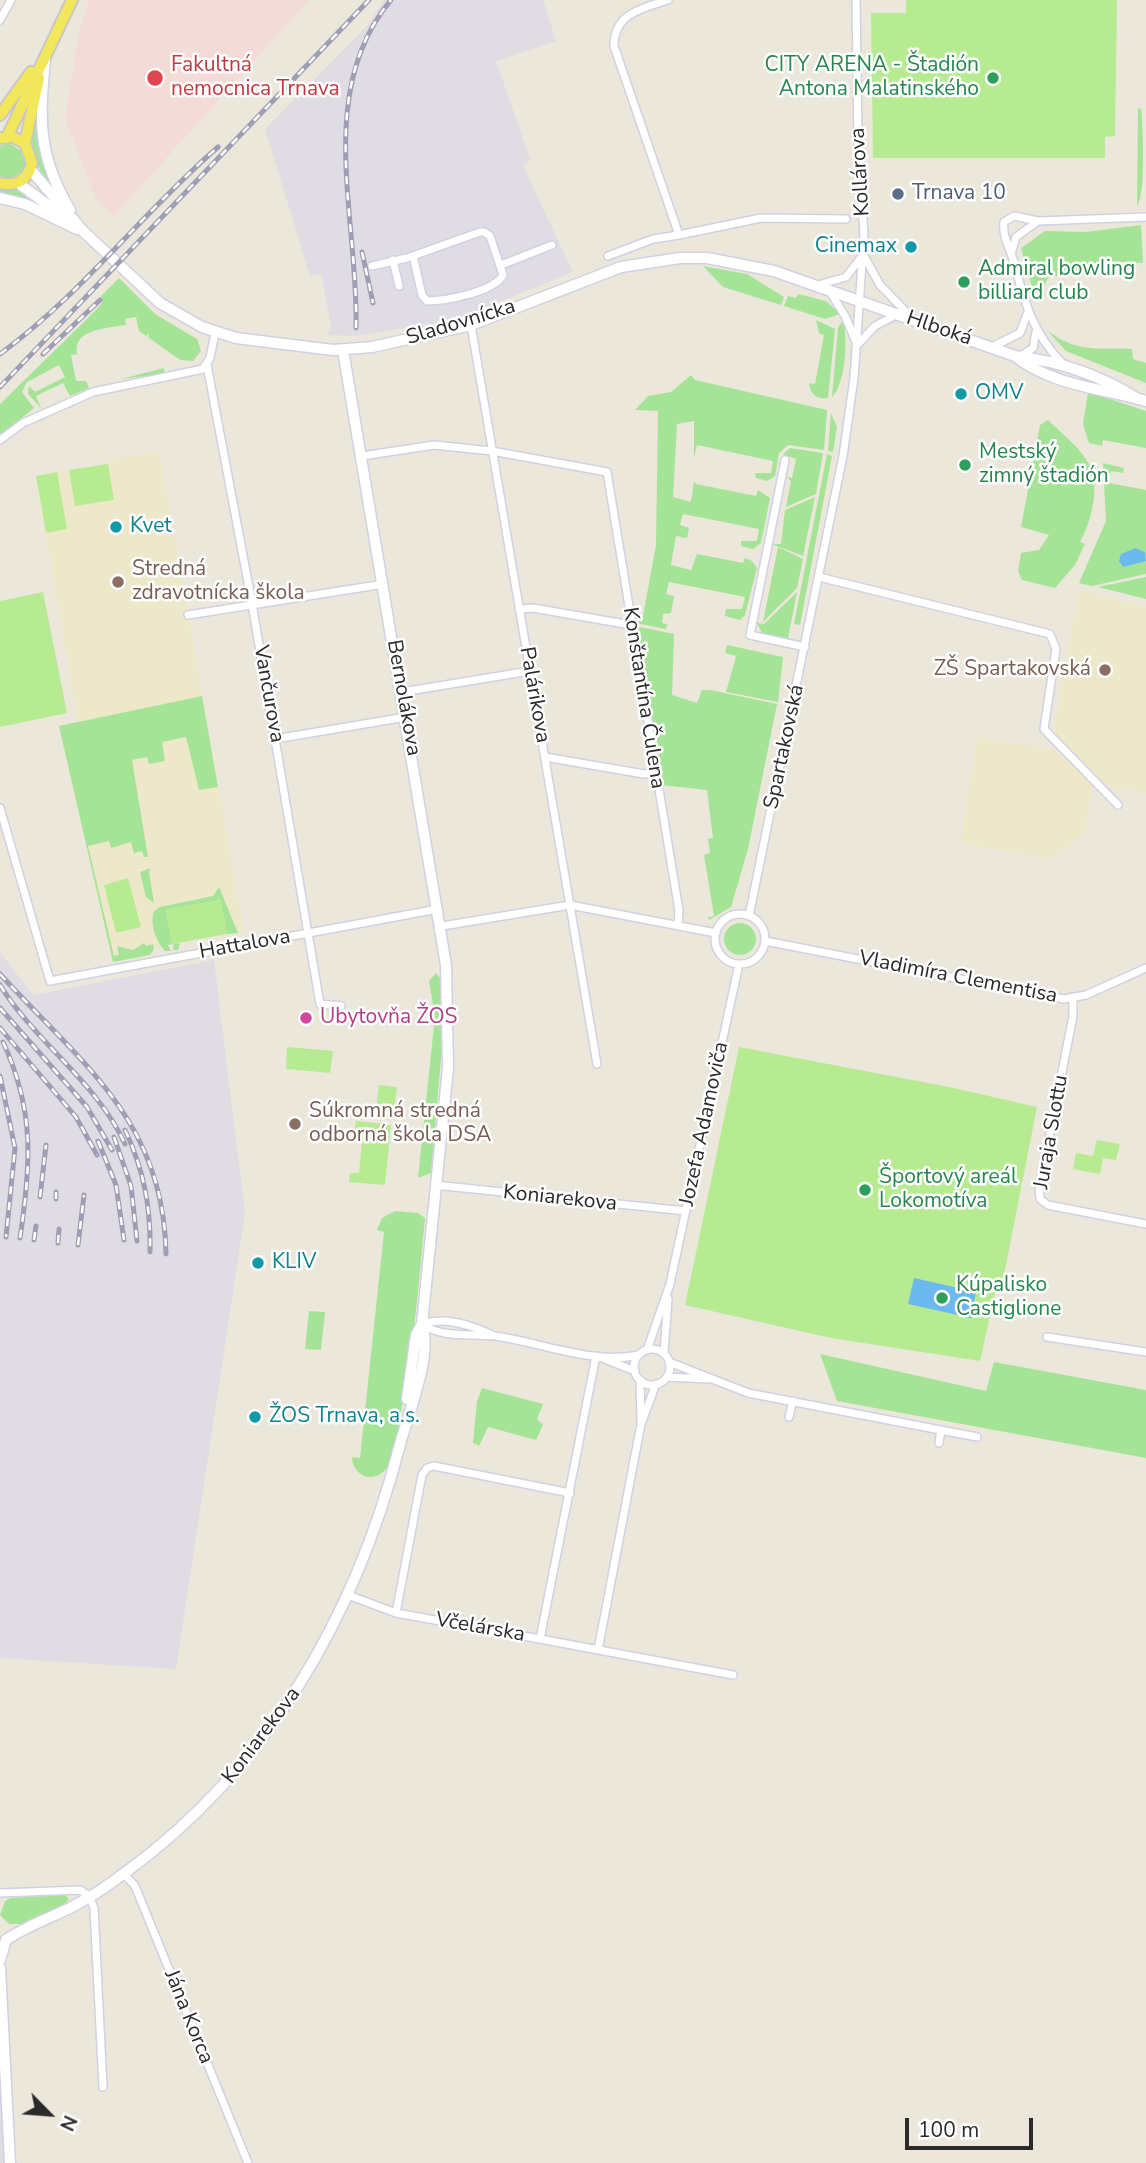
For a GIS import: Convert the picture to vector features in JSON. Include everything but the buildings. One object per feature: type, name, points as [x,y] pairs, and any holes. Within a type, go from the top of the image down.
[{"type":"main road","points":[[25,143],[3,138],[72,0]]},
{"type":"main road","points":[[0,115],[30,72],[45,57]]},
{"type":"main road","points":[[0,183],[18,183],[31,170],[32,156],[25,143],[25,132],[45,57]]},
{"type":"street","points":[[0,20],[10,0]]},
{"type":"street","points":[[668,0],[629,14],[618,24],[614,46],[679,235]]},
{"type":"street","name":"Kollárova","points":[[856,0],[864,254],[862,302]]},
{"type":"street","points":[[45,57],[40,116],[44,154],[58,190],[83,231]]},
{"type":"street","name":"Sladovnícka","points":[[31,170],[83,231],[160,303],[215,333],[343,350],[372,347],[471,325],[598,274],[657,261],[707,258],[738,262],[862,302]]},
{"type":"street","name":"Sladovnícka","points":[[18,183],[83,231]]},
{"type":"street","points":[[0,198],[39,209],[83,231]]},
{"type":"street","points":[[1135,218],[1146,211]]},
{"type":"street","points":[[1063,364],[1036,332],[1027,313],[1003,225],[1009,217],[1038,221],[1146,217]]},
{"type":"street","points":[[608,256],[653,239],[761,218],[846,219]]},
{"type":"street","points":[[1022,220],[1024,230]]},
{"type":"street","points":[[1011,254],[1016,237],[1038,221]]},
{"type":"street","points":[[372,266],[413,256],[484,232],[490,236],[503,275],[498,283],[466,295],[430,302],[422,295],[413,256]]},
{"type":"street","points":[[1004,232],[1016,237]]},
{"type":"street","points":[[501,265],[552,245]]},
{"type":"street","points":[[817,286],[846,278],[864,254],[880,285],[915,321]]},
{"type":"street","points":[[393,260],[399,286]]},
{"type":"street","points":[[829,290],[838,303],[857,345],[875,326],[898,314]]},
{"type":"street","name":"Hlboká","points":[[862,302],[992,348],[1063,364],[1116,385],[1142,400]]},
{"type":"street","name":"Spartakovská","points":[[748,916],[845,445],[862,302]]},
{"type":"street","points":[[992,348],[1020,333],[1027,313]]},
{"type":"street","name":"Palárikova","points":[[471,325],[597,1064]]},
{"type":"street","points":[[1018,356],[1032,348],[1036,332]]},
{"type":"street","points":[[0,440],[23,423],[93,392],[198,372],[208,365],[215,333]]},
{"type":"street","name":"Bernolákova","points":[[343,350],[442,926],[448,990],[449,1049]]},
{"type":"street","name":"Hlboká","points":[[1018,356],[1027,366],[1110,395],[1142,400]]},
{"type":"street","name":"Vančurova","points":[[208,365],[253,606],[320,1004],[341,1006]]},
{"type":"street","points":[[362,456],[434,445],[492,451]]},
{"type":"street","name":"Konštantína Čulena","points":[[492,451],[607,472],[679,911],[678,924]]},
{"type":"street","points":[[785,460],[751,635],[805,647]]},
{"type":"street","points":[[819,577],[1046,631],[1056,643],[1044,729],[1118,805]]},
{"type":"street","points":[[188,615],[384,584]]},
{"type":"street","points":[[519,609],[533,608],[631,625]]},
{"type":"street","points":[[402,692],[530,671]]},
{"type":"street","points":[[275,740],[406,717]]},
{"type":"street","points":[[545,757],[644,774],[655,772]]},
{"type":"street","name":"Hattalova","points":[[0,808],[50,981],[439,909]]},
{"type":"street","points":[[442,926],[570,905],[716,933]]},
{"type":"street","points":[[740,914],[748,916],[763,928],[765,941],[755,959],[739,964],[719,952],[716,933],[726,918],[740,914]]},
{"type":"street","name":"Vladimíra Clementisa","points":[[765,941],[1073,998],[1146,968]]},
{"type":"street","name":"Jozefa Adamoviča","points":[[664,1354],[670,1283],[739,964]]},
{"type":"street","name":"Juraja Slottu","points":[[1073,998],[1040,1199],[1048,1205],[1146,1224]]},
{"type":"street","name":"Koniarekova","points":[[3,1936],[89,1896],[124,1874],[189,1820],[247,1760],[306,1677],[348,1595],[383,1507],[410,1415],[423,1348],[422,1324],[449,1049]]},
{"type":"street","name":"Koniarekova","points":[[435,1185],[686,1211]]},
{"type":"street","name":"Jozefa Adamoviča","points":[[647,1350],[670,1283]]},
{"type":"street","points":[[424,1305],[437,1320]]},
{"type":"street","points":[[422,1324],[437,1320],[480,1329],[495,1336]]},
{"type":"street","points":[[422,1324],[440,1333],[495,1336],[597,1356],[635,1371],[640,1380],[641,1424]]},
{"type":"street","name":"Koniarekova","points":[[401,1439],[416,1335],[422,1324]]},
{"type":"street","points":[[423,1348],[440,1333]]},
{"type":"street","points":[[1047,1337],[1146,1352]]},
{"type":"street","points":[[597,1356],[639,1355],[647,1350],[664,1354],[669,1362],[748,1393],[977,1437]]},
{"type":"street","points":[[635,1371],[639,1355]]},
{"type":"street","name":"Včelárska","points":[[348,1595],[396,1613],[540,1639],[597,1356]]},
{"type":"street","points":[[667,1377],[669,1362]]},
{"type":"street","points":[[598,1650],[641,1424],[656,1384],[667,1377],[709,1378]]},
{"type":"street","points":[[640,1380],[656,1384]]},
{"type":"street","points":[[789,1417],[793,1401]]},
{"type":"street","points":[[895,1432],[897,1422]]},
{"type":"street","points":[[939,1443],[941,1430]]},
{"type":"street","points":[[396,1613],[422,1475],[427,1468],[434,1466],[570,1493]]},
{"type":"street","points":[[540,1639],[733,1675]]},
{"type":"street","name":"Jána Korca","points":[[124,1874],[135,1886],[248,2163]]},
{"type":"street","points":[[0,1893],[80,1890],[89,1896],[94,1908],[103,2087]]},
{"type":"street","points":[[0,1960],[3,1936]]},
{"type":"street","points":[[0,1968],[10,2163]]},
{"type":"shaded area","name":"Fakultná nemocnica Trnava","points":[[89,0],[309,0],[114,216],[96,199],[65,119],[78,37]]},
{"type":"shaded area","points":[[384,0],[543,0],[556,41],[496,61],[530,159],[523,166],[573,272],[443,322],[356,336],[328,335],[331,326],[321,274],[310,276],[265,129],[367,26]]},
{"type":"shaded area","points":[[159,451],[244,932],[172,944],[151,949],[150,955],[113,962],[59,726],[78,722],[36,476],[107,464],[106,460]]},
{"type":"shaded area","name":"ZŠ Spartakovská","points":[[1079,590],[1146,607],[1146,793],[1107,786],[1053,733]]},
{"type":"shaded area","points":[[978,737],[1053,749],[1093,784],[1084,834],[1049,859],[960,842]]},
{"type":"shaded area","points":[[0,952],[33,995],[214,960],[245,1213],[176,1669],[0,1658]]},
{"type":"shaded area","points":[[0,2075],[5,2163],[0,2163]]},
{"type":"green space","name":"CITY ARENA - Štadión Antona Malatinského","points":[[906,0],[1117,0],[1115,136],[1105,137],[1105,158],[873,158],[871,13],[906,13]]},
{"type":"green space","points":[[1138,108],[1141,109],[1143,161],[1142,189],[1137,206]]},
{"type":"green space","points":[[38,110],[41,153],[55,189],[53,191],[41,171],[29,136]]},
{"type":"green space","points":[[9,143],[23,152],[26,163],[21,173],[10,178],[0,176],[0,146]]},
{"type":"green space","points":[[0,187],[18,188],[40,203],[38,205],[0,195]]},
{"type":"green space","points":[[1141,225],[1143,263],[1120,262],[1048,278],[1041,292],[1034,294],[1021,248],[1045,231],[1086,232]]},
{"type":"green space","points":[[703,266],[747,274],[784,297],[781,305],[723,287]]},
{"type":"green space","points":[[119,278],[155,314],[197,339],[201,351],[193,361],[180,360],[149,338],[148,333],[146,336],[139,331],[136,317],[125,319],[126,325],[93,331],[80,339],[77,354],[71,355],[76,381],[86,381],[89,388],[70,396],[63,383],[36,396],[41,408],[28,394],[29,386],[35,392],[65,377],[59,365],[27,382],[22,392],[34,408],[0,435],[0,404],[96,310],[102,303],[101,296]]},
{"type":"green space","points":[[798,294],[826,301],[840,314],[825,319],[784,306],[788,296],[796,298]]},
{"type":"green space","points":[[816,320],[835,329],[828,398],[815,395],[809,383],[815,384],[824,335],[819,333]]},
{"type":"green space","points":[[843,320],[845,360],[840,382],[832,397],[838,328]]},
{"type":"green space","points":[[1046,329],[1076,346],[1132,349],[1133,359],[1146,363],[1146,383],[1066,351]]},
{"type":"green space","points":[[164,368],[164,374],[121,379]]},
{"type":"green space","points":[[691,375],[695,380],[827,410],[824,450],[788,445],[779,453],[775,476],[767,481],[756,478],[755,473],[771,473],[773,461],[697,445],[694,457],[694,421],[677,424],[673,497],[691,502],[694,481],[696,484],[756,496],[758,490],[770,498],[761,543],[753,549],[741,546],[741,541],[757,541],[759,529],[683,514],[680,525],[689,528],[687,538],[676,536],[671,565],[691,570],[697,554],[743,563],[745,558],[752,561],[757,568],[745,615],[740,620],[725,616],[726,609],[742,609],[745,597],[669,582],[666,594],[674,596],[671,613],[663,614],[662,623],[667,624],[666,629],[635,623],[634,620],[642,621],[656,545],[658,411],[635,410],[648,396],[671,392]]},
{"type":"green space","points":[[1088,392],[1146,411],[1146,448],[1103,440],[1102,446],[1089,443],[1083,424]]},
{"type":"green space","points":[[831,413],[837,427],[833,452],[828,451]]},
{"type":"green space","points":[[1048,420],[1087,460],[1094,485],[1091,515],[1080,542],[1085,544],[1075,565],[1055,588],[1022,580],[1018,571],[1021,553],[1039,550],[1049,535],[1021,527],[1040,425]]},
{"type":"green space","points":[[790,448],[823,453],[816,494],[786,507],[791,481],[786,477],[792,478],[796,459],[783,454]]},
{"type":"green space","points":[[827,454],[832,456],[800,625],[794,624]]},
{"type":"green space","points":[[1103,463],[1124,468],[1123,473],[1111,471],[1109,483],[1146,490],[1146,574],[1092,586],[1079,583],[1106,521]]},
{"type":"green space","points":[[108,464],[114,500],[75,506],[69,470]]},
{"type":"green space","points":[[57,472],[67,529],[46,533],[36,476]]},
{"type":"green space","points":[[815,497],[803,556],[772,544],[781,544],[785,510]]},
{"type":"green space","points":[[778,547],[803,559],[797,588],[763,622]]},
{"type":"green space","points":[[1146,577],[1146,599],[1098,587]]},
{"type":"green space","points":[[43,592],[67,713],[0,727],[0,601]]},
{"type":"green space","points":[[797,592],[788,638],[762,633],[757,623],[764,624]]},
{"type":"green space","points":[[635,626],[674,634],[672,695],[697,703],[702,690],[710,690],[777,704],[748,849],[731,907],[709,920],[708,917],[714,916],[704,855],[710,853],[708,839],[713,838],[707,790],[661,785]]},
{"type":"green space","points":[[727,645],[783,657],[778,702],[726,692],[736,656],[725,653]]},
{"type":"green space","points":[[202,696],[218,787],[199,790],[186,737],[162,742],[165,761],[149,764],[147,757],[132,760],[148,857],[144,857],[142,851],[134,853],[131,842],[111,848],[109,841],[88,846],[114,956],[119,955],[117,946],[133,950],[144,943],[146,946],[153,944],[154,949],[150,955],[113,962],[59,726]]},
{"type":"green space","points":[[151,868],[149,872],[154,903],[146,897],[140,872]]},
{"type":"green space","points":[[128,878],[141,927],[116,933],[104,885]]},
{"type":"green space","points":[[219,887],[238,933],[227,934],[220,900],[166,910],[172,944],[180,943],[178,950],[173,950],[174,944],[168,945],[171,951],[165,951],[155,933],[152,922],[154,911],[160,907],[213,896]]},
{"type":"green space","points":[[221,900],[227,934],[172,944],[165,910]]},
{"type":"green space","points":[[740,923],[751,928],[756,939],[751,950],[740,955],[729,950],[724,939],[729,928]]},
{"type":"green space","points":[[436,973],[442,981],[442,1047],[431,1173],[418,1178],[435,1016],[429,981]]},
{"type":"green space","points":[[287,1047],[333,1051],[330,1073],[286,1069]]},
{"type":"green space","name":"Športový areál Lokomotíva","points":[[739,1047],[949,1087],[1037,1107],[1001,1290],[996,1289],[980,1361],[831,1338],[685,1305]]},
{"type":"green space","points":[[379,1085],[397,1087],[393,1120],[375,1118]]},
{"type":"green space","points":[[356,1121],[391,1125],[385,1185],[349,1182],[350,1173],[359,1173],[362,1143],[353,1141]]},
{"type":"green space","points":[[1097,1140],[1120,1144],[1116,1160],[1103,1158],[1100,1174],[1073,1169],[1076,1153],[1093,1156]]},
{"type":"green space","points":[[395,1211],[418,1213],[425,1218],[418,1289],[410,1359],[394,1450],[384,1471],[378,1476],[368,1477],[355,1469],[352,1457],[360,1458],[384,1232],[377,1230],[382,1218]]},
{"type":"green space","points":[[309,1311],[325,1312],[321,1350],[305,1349]]},
{"type":"green space","points":[[820,1354],[986,1391],[994,1362],[1146,1390],[1146,1458],[837,1401]]},
{"type":"green space","points":[[482,1388],[543,1404],[537,1419],[543,1425],[536,1440],[488,1427],[479,1446],[473,1443],[477,1401]]},
{"type":"green space","points":[[65,1895],[69,1899],[65,1904],[23,1924],[9,1924],[0,1915],[5,1901],[11,1898]]},
{"type":"water","points":[[1135,548],[1145,552],[1146,561],[1123,567],[1119,561],[1121,554]]},
{"type":"water","name":"Kúpalisko Castiglione","points":[[914,1278],[976,1292],[971,1318],[908,1304]]},
{"type":"railway","points":[[0,387],[369,0]]},
{"type":"railway","points":[[356,328],[346,158],[347,116],[353,75],[368,36],[391,0]]},
{"type":"railway","points":[[0,354],[58,306],[218,147]]},
{"type":"railway","points":[[362,252],[373,303]]},
{"type":"railway","points":[[43,354],[100,300]]},
{"type":"railway","points":[[0,974],[88,1067],[113,1098],[134,1131],[151,1167],[162,1207],[166,1254]]},
{"type":"railway","points":[[0,985],[31,1025],[98,1101],[125,1144]]},
{"type":"railway","points":[[0,1008],[87,1107],[112,1150]]},
{"type":"railway","points":[[0,1028],[76,1117],[97,1155]]},
{"type":"railway","points":[[3,1042],[21,1091],[28,1138],[20,1238]]},
{"type":"railway","points":[[0,1076],[15,1148],[6,1237]]},
{"type":"railway","points":[[125,1130],[145,1190],[150,1252]]},
{"type":"railway","points":[[114,1137],[131,1186],[137,1241]]},
{"type":"railway","points":[[98,1141],[116,1185],[124,1240]]},
{"type":"railway","points":[[40,1197],[46,1145]]},
{"type":"railway","points":[[56,1192],[56,1199]]},
{"type":"railway","points":[[78,1245],[84,1195]]},
{"type":"railway","points":[[34,1240],[36,1226]]},
{"type":"railway","points":[[58,1243],[59,1229]]},
{"type":"place","name":"Fakultná nemocnica Trnava","points":[[155,78]]},
{"type":"place","name":"CITY ARENA - Štadión Antona Malatinského","points":[[993,78]]},
{"type":"place","name":"Trnava 10","points":[[898,194]]},
{"type":"place","name":"Cinemax","points":[[911,247]]},
{"type":"place","name":"Admiral bowling billiard club","points":[[964,282]]},
{"type":"place","name":"OMV","points":[[961,394]]},
{"type":"place","name":"Mestský zimný štadión","points":[[965,465]]},
{"type":"place","name":"Kvet","points":[[116,527]]},
{"type":"place","name":"Stredná zdravotnícka škola","points":[[118,582]]},
{"type":"place","name":"ZŠ Spartakovská","points":[[1105,670]]},
{"type":"place","name":"Ubytovňa ŽOS","points":[[306,1018]]},
{"type":"place","name":"Súkromná stredná odborná škola DSA","points":[[295,1124]]},
{"type":"place","name":"Športový areál Lokomotíva","points":[[865,1190]]},
{"type":"place","name":"KLIV","points":[[258,1263]]},
{"type":"place","name":"Kúpalisko Castiglione","points":[[942,1298]]},
{"type":"place","name":"ŽOS Trnava, a.s.","points":[[255,1417]]}]
